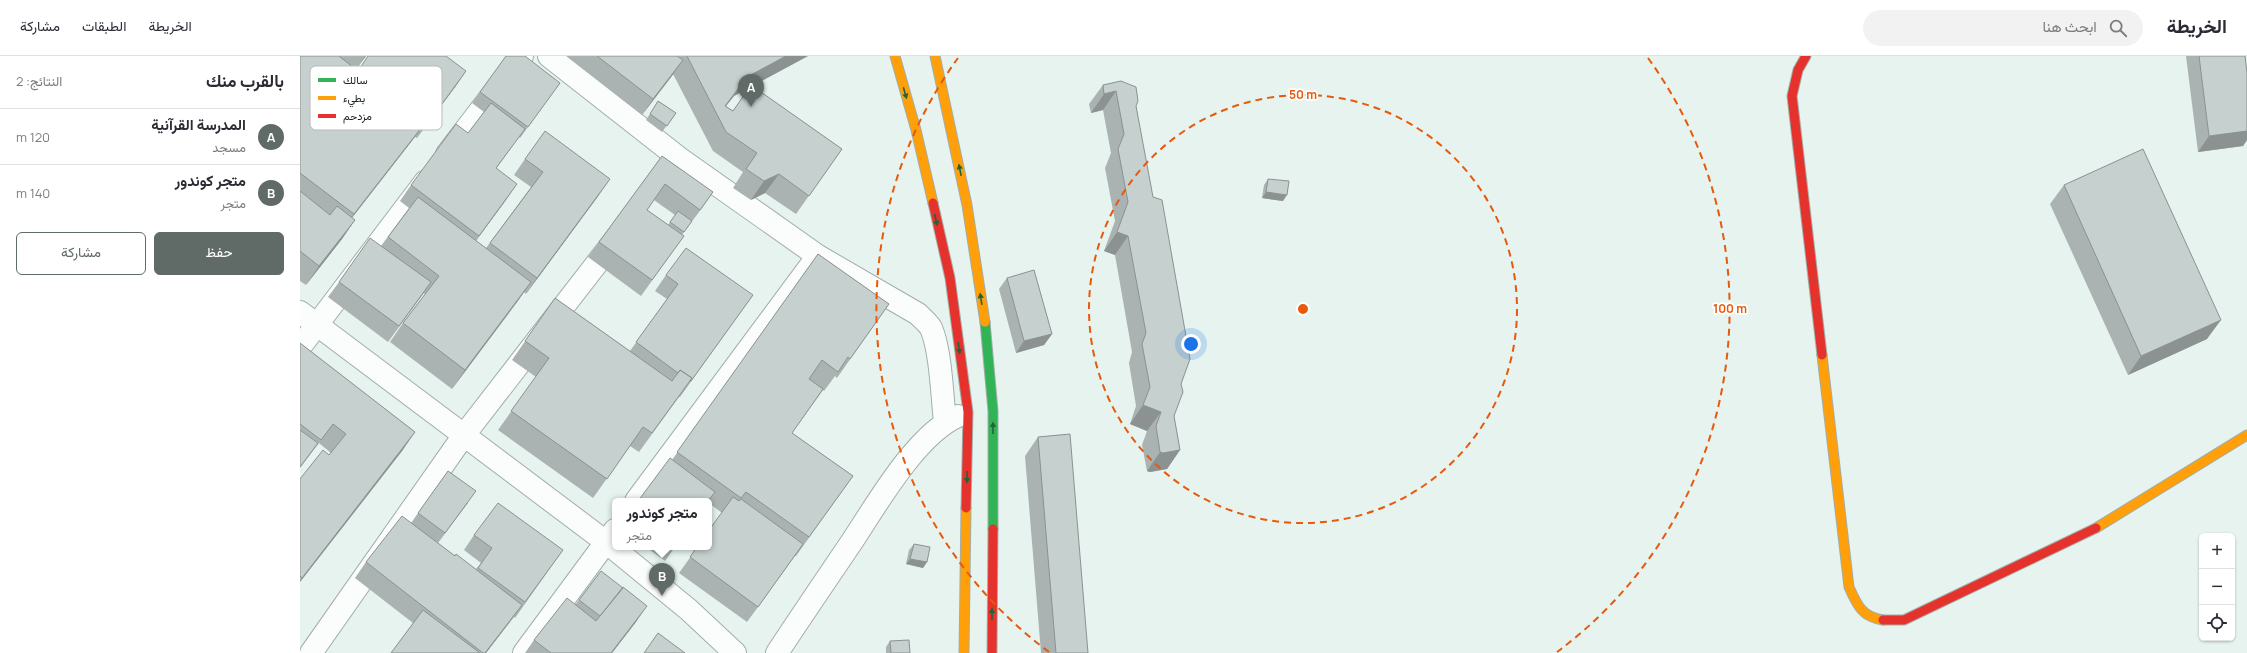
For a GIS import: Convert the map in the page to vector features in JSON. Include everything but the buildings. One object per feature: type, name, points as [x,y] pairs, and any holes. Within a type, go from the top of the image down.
[{"type":"main road","points":[[895,56],[916,130],[950,278],[968,412],[964,653]]},
{"type":"main road","points":[[935,56],[967,205],[987,336],[993,411],[992,653]]},
{"type":"main road","points":[[1806,56],[1798,70],[1792,96],[1849,587],[1858,607],[1870,616],[1887,621],[1904,620],[2098,527],[2247,435]]},
{"type":"street","points":[[300,347],[308,318],[522,56]]},
{"type":"street","points":[[552,57],[679,158],[818,256],[918,314],[931,328],[936,346],[945,422]]},
{"type":"street","points":[[644,202],[679,158]]},
{"type":"street","points":[[311,653],[464,435],[630,221]]},
{"type":"street","points":[[638,498],[818,256]]},
{"type":"street","points":[[308,318],[464,435],[610,536],[524,653]]},
{"type":"street","points":[[777,653],[888,488],[917,450],[945,422],[968,412]]},
{"type":"street","points":[[625,550],[734,653]]},
{"type":"traffic: fast","points":[[985,322],[993,411],[993,529]]},
{"type":"traffic: slow","points":[[895,56],[916,130],[933,203]]},
{"type":"traffic: slow","points":[[935,56],[967,205],[985,322]]},
{"type":"traffic: slow","points":[[1822,355],[1849,587],[1858,605],[1865,613],[1883,620]]},
{"type":"traffic: slow","points":[[2096,528],[2247,435]]},
{"type":"traffic: slow","points":[[964,653],[966,508]]},
{"type":"traffic: jam","points":[[1806,56],[1798,70],[1792,96],[1822,355]]},
{"type":"traffic: jam","points":[[933,203],[950,278],[968,412],[966,508]]},
{"type":"traffic: jam","points":[[1883,620],[1904,620],[2096,528]]},
{"type":"traffic: jam","points":[[992,653],[993,529]]},
{"type":"place","name":"المدرسة القرآنية","points":[[751,107]]},
{"type":"place","name":"متجر كوندور","points":[[662,596]]}]
